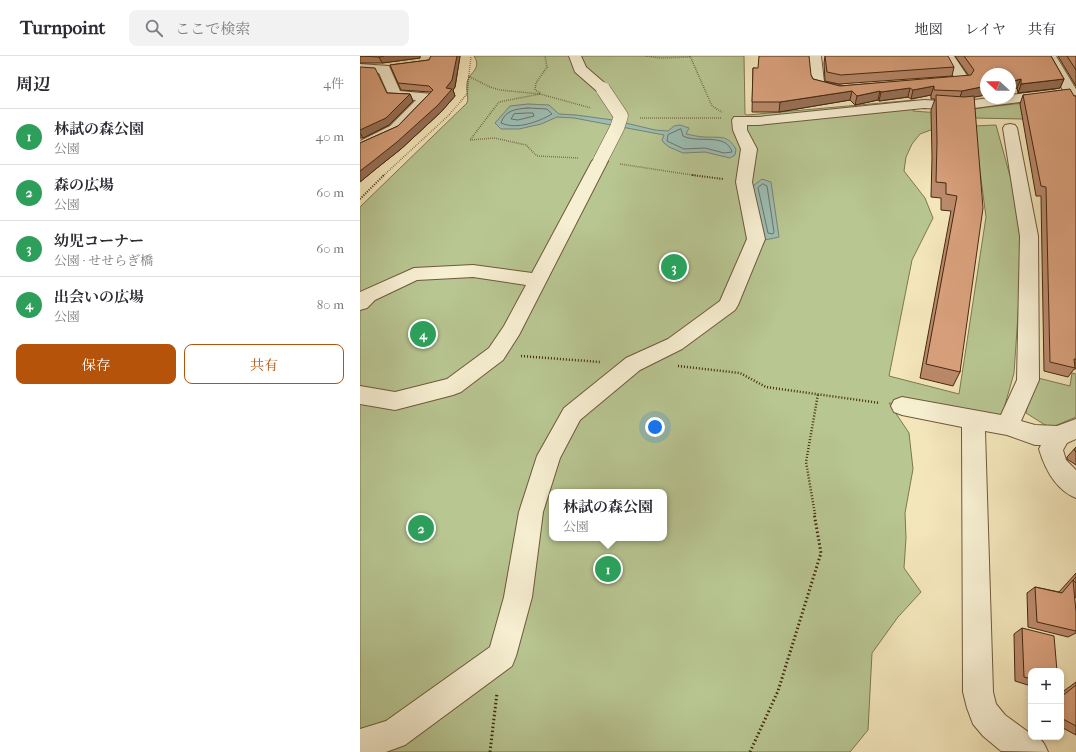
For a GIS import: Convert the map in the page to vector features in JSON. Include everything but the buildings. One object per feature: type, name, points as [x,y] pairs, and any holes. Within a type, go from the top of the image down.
[{"type":"street","points":[[360,395],[395,401],[453,386],[496,354],[512,330],[600,162],[617,128],[621,116],[603,89],[580,69],[575,56]]},
{"type":"street","points":[[924,83],[963,80],[948,56]]},
{"type":"street","points":[[360,745],[394,734],[502,656],[518,597],[531,512],[549,456],[572,414],[633,364],[675,344],[728,305],[756,239],[744,182],[748,149],[740,130],[739,120],[758,120],[924,104],[959,106],[1072,90],[1050,56]]},
{"type":"street","points":[[820,58],[818,84],[839,90],[854,89]]},
{"type":"street","points":[[360,68],[390,68],[395,95],[427,97],[395,129],[360,147]]},
{"type":"street","points":[[1007,426],[1028,380],[1029,236],[1010,128]]},
{"type":"street","points":[[360,303],[368,295],[414,274],[473,271],[537,280]]},
{"type":"street","points":[[902,406],[1007,426],[1035,436],[1067,432]]},
{"type":"street","points":[[973,419],[978,692],[984,713],[1001,732],[1020,746],[1032,752]]},
{"type":"street","points":[[1067,432],[1052,449],[1056,465],[1076,487]]},
{"type":"path","points":[[360,199],[389,169],[449,115],[467,94],[471,56]]},
{"type":"path","points":[[545,56],[547,67],[536,83],[536,90],[540,94],[500,102],[470,140],[494,138],[526,145],[537,156],[556,157],[567,155],[600,162],[744,182]]},
{"type":"path","points":[[645,56],[660,58],[690,57],[712,106],[725,114]]},
{"type":"path","points":[[496,354],[633,364]]},
{"type":"path","points":[[676,366],[740,373],[766,387],[902,406]]},
{"type":"path","points":[[750,752],[778,691],[821,553],[806,462],[818,394]]},
{"type":"path","points":[[490,752],[502,656]]},
{"type":"green space","points":[[474,56],[744,56],[745,114],[747,115],[915,100],[913,111],[943,112],[1030,103],[1076,111],[1023,119],[973,118],[947,124],[920,134],[912,144],[906,157],[904,171],[925,198],[933,218],[912,260],[889,376],[959,394],[986,217],[974,126],[996,125],[1024,227],[1014,373],[1001,419],[889,403],[909,433],[913,469],[905,513],[906,538],[904,568],[921,592],[898,617],[872,653],[868,730],[850,752],[360,752],[360,207],[467,103],[468,80],[477,65]]},
{"type":"green space","points":[[1072,373],[1076,374],[1076,417],[1050,428],[1026,413],[1034,377],[1070,386]]},
{"type":"water","points":[[528,104],[549,105],[559,114],[613,120],[655,130],[668,131],[674,126],[680,125],[689,128],[686,134],[700,137],[719,137],[726,139],[733,144],[736,149],[735,155],[730,158],[705,152],[683,153],[669,147],[664,143],[662,140],[664,135],[574,118],[557,117],[541,124],[519,129],[501,129],[495,123],[510,106]]},
{"type":"water","points":[[762,179],[771,182],[779,237],[765,240],[753,186]]},
{"type":"place","name":"幼児コーナー","points":[[674,267]]},
{"type":"place","name":"出会いの広場","points":[[423,334]]},
{"type":"place","name":"森の広場","points":[[421,528]]},
{"type":"place","name":"林試の森公園","points":[[608,569]]}]
